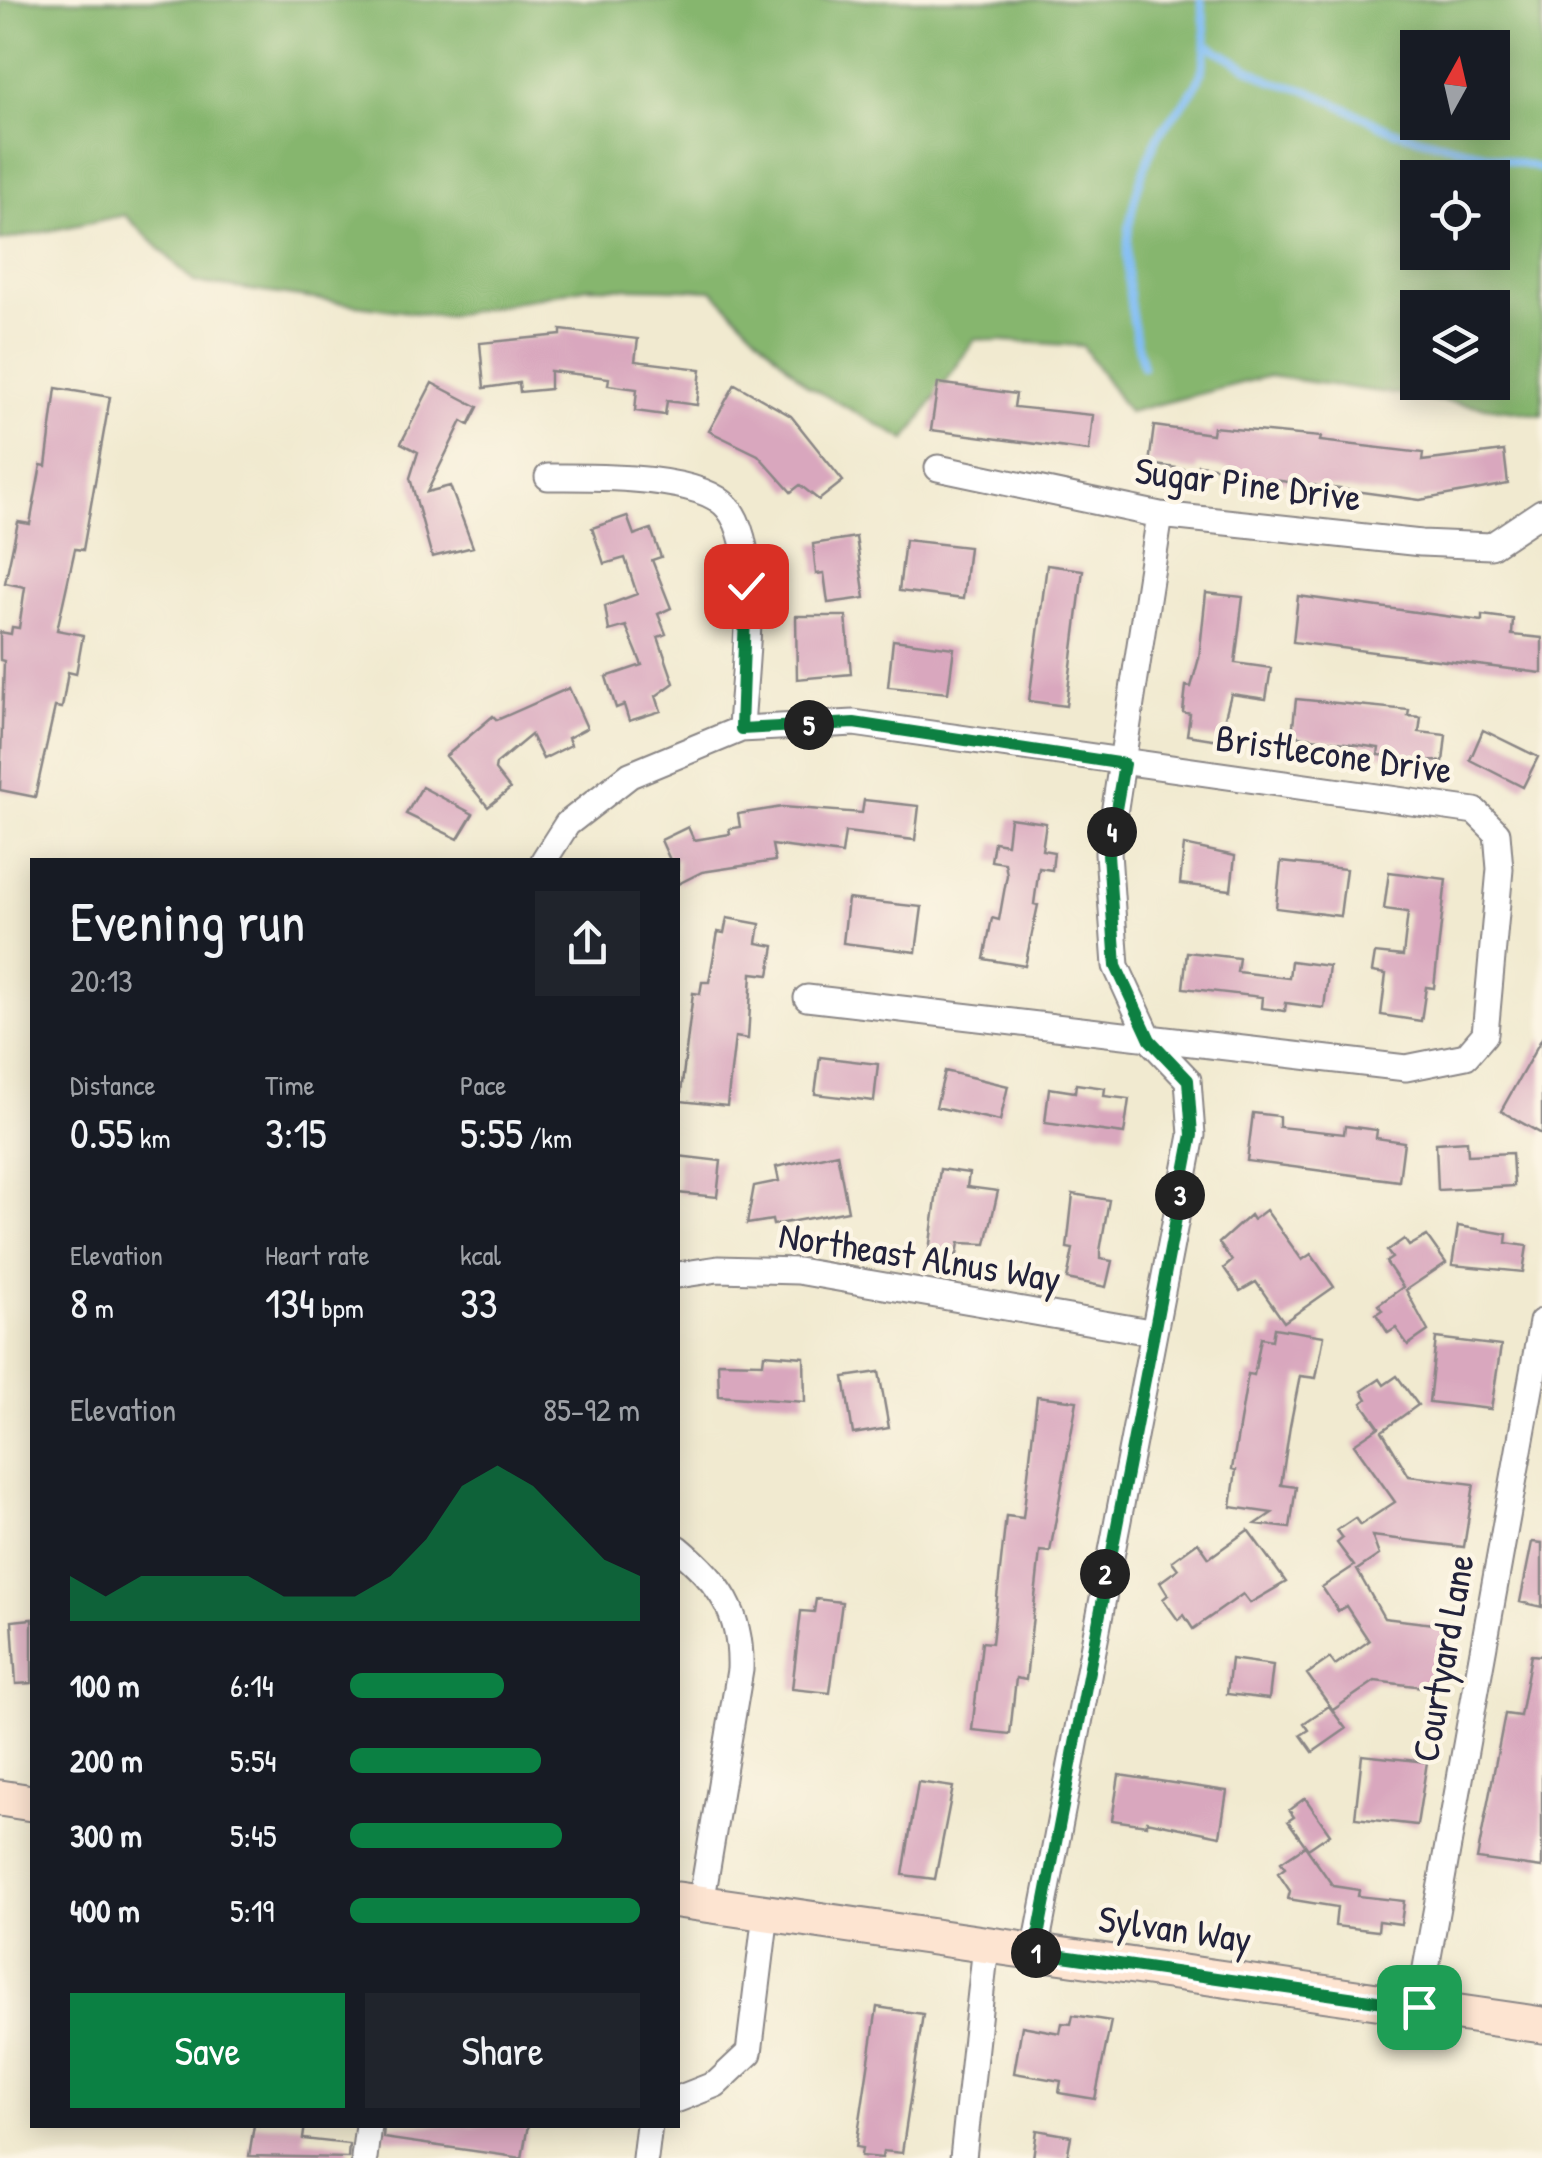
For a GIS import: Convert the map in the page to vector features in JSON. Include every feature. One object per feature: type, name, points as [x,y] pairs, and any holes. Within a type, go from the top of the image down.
[{"type":"main road","points":[[0,1798],[30,1803]]},
{"type":"main road","name":"Sylvan Way","points":[[689,1902],[1542,2025]]},
{"type":"street","name":"Sugar Pine Drive","points":[[938,468],[1160,515],[1491,546],[1542,512]]},
{"type":"street","points":[[548,476],[619,476],[688,487],[727,506],[744,541],[741,729]]},
{"type":"street","points":[[1035,1952],[1150,1332],[1192,1135],[1188,1080],[1150,1040],[1116,966],[1108,854],[1160,515]]},
{"type":"street","name":"Bristlecone Drive","points":[[545,858],[568,824],[630,774],[741,729],[854,723],[1475,811],[1496,833],[1500,870],[1485,1034],[1466,1056],[1406,1068],[807,998]]},
{"type":"street","name":"Northeast Alnus Way","points":[[680,1275],[718,1269],[798,1271],[1150,1332]]},
{"type":"street","name":"Courtyard Lane","points":[[1419,2007],[1542,1322]]},
{"type":"street","points":[[680,1550],[722,1590],[742,1640],[740,1670],[689,1902]]},
{"type":"street","points":[[680,2098],[716,2084],[750,2052],[766,1912]]},
{"type":"street","points":[[963,2158],[986,1945]]},
{"type":"street","points":[[364,2158],[368,2128]]},
{"type":"street","points":[[645,2158],[650,2128]]},
{"type":"green space","points":[[0,0],[1542,0],[1542,415],[1437,400],[1510,400],[1510,290],[1400,290],[1400,395],[1269,376],[1128,412],[1083,346],[975,339],[906,440],[808,386],[712,290],[588,287],[443,317],[194,282],[125,215],[0,241]]},
{"type":"building","points":[[561,330],[638,339],[635,361],[701,369],[697,405],[667,401],[665,415],[635,411],[637,389],[608,385],[609,378],[550,371],[550,389],[520,392],[519,383],[484,388],[480,343],[561,335]]},
{"type":"building","points":[[432,383],[478,407],[469,425],[462,421],[427,492],[450,486],[473,547],[432,557],[410,478],[418,452],[401,443]]},
{"type":"building","points":[[938,383],[1016,394],[1014,407],[1093,415],[1089,451],[931,430]]},
{"type":"building","points":[[735,384],[791,416],[843,481],[819,500],[800,485],[791,492],[758,455],[709,431]]},
{"type":"building","points":[[56,388],[110,397],[83,550],[75,549],[57,630],[83,635],[76,674],[68,672],[62,708],[55,707],[35,797],[0,790],[4,661],[0,660],[0,632],[11,634],[12,627],[19,628],[25,587],[5,583],[18,522],[30,524],[41,465],[46,466]]},
{"type":"building","points":[[1154,426],[1212,434],[1213,427],[1321,437],[1320,441],[1423,453],[1422,461],[1504,451],[1508,484],[1420,500],[1237,475],[1238,470],[1198,465],[1197,471],[1149,464]]},
{"type":"building","points":[[627,516],[634,535],[651,529],[661,557],[652,560],[671,608],[658,614],[666,634],[658,637],[674,683],[656,696],[661,711],[629,721],[624,705],[616,708],[606,677],[642,665],[626,626],[609,631],[605,606],[637,594],[625,558],[604,564],[592,528]]},
{"type":"building","points":[[856,537],[865,598],[828,603],[824,573],[816,574],[813,544]]},
{"type":"building","points":[[905,540],[969,547],[963,599],[899,591]]},
{"type":"building","points":[[1047,565],[1083,570],[1066,706],[1029,701]]},
{"type":"building","points":[[1206,593],[1243,597],[1235,663],[1271,668],[1266,699],[1231,694],[1219,740],[1187,735],[1190,714],[1183,712],[1186,686],[1191,687],[1199,658]]},
{"type":"building","points":[[1298,596],[1482,621],[1482,615],[1513,619],[1512,635],[1542,638],[1542,673],[1293,642]]},
{"type":"building","points":[[796,616],[846,616],[851,674],[797,679]]},
{"type":"building","points":[[893,640],[954,648],[948,693],[888,687]]},
{"type":"building","points":[[569,688],[587,728],[568,738],[571,745],[543,759],[531,735],[496,764],[495,770],[510,789],[488,807],[446,756],[493,716],[497,720]]},
{"type":"building","points":[[1296,699],[1409,710],[1408,716],[1421,717],[1419,732],[1446,735],[1443,762],[1378,755],[1379,748],[1292,735]]},
{"type":"building","points":[[1483,730],[1538,757],[1523,787],[1470,760]]},
{"type":"building","points":[[422,787],[473,814],[458,839],[406,814]]},
{"type":"building","points":[[864,800],[919,806],[915,840],[845,832],[842,854],[772,845],[775,861],[702,872],[680,883],[680,858],[669,858],[661,840],[688,827],[694,840],[730,834],[729,829],[740,827],[738,814],[782,807],[862,813]]},
{"type":"building","points":[[1010,818],[1046,823],[1042,850],[1054,852],[1052,870],[1039,868],[1034,904],[1038,905],[1025,966],[984,959],[992,918],[999,920],[1007,875],[1005,863],[991,861],[994,842],[1007,844]]},
{"type":"building","points":[[1184,845],[1235,856],[1231,890],[1180,884]]},
{"type":"building","points":[[1281,862],[1346,869],[1340,916],[1276,908]]},
{"type":"building","points":[[1389,872],[1446,879],[1434,988],[1426,987],[1421,1021],[1381,1015],[1386,974],[1372,972],[1375,953],[1403,956],[1408,912],[1384,909]]},
{"type":"building","points":[[848,899],[922,907],[916,952],[843,943]]},
{"type":"building","points":[[727,918],[760,924],[757,943],[774,946],[769,975],[752,973],[748,1039],[735,1037],[727,1106],[680,1101],[693,993],[700,994],[702,982],[709,982],[718,932],[724,933]]},
{"type":"building","points":[[1187,952],[1239,958],[1237,972],[1289,978],[1291,961],[1329,966],[1324,1008],[1286,1003],[1285,1011],[1261,1008],[1262,997],[1183,988]]},
{"type":"building","points":[[1542,1038],[1542,1134],[1501,1111]]},
{"type":"building","points":[[820,1057],[878,1064],[874,1101],[815,1094]]},
{"type":"building","points":[[945,1071],[1008,1086],[1000,1121],[936,1107]]},
{"type":"building","points":[[1076,1084],[1105,1088],[1104,1096],[1129,1099],[1124,1134],[1045,1123],[1049,1088],[1075,1092]]},
{"type":"building","points":[[1253,1113],[1279,1116],[1279,1127],[1344,1134],[1345,1126],[1377,1130],[1376,1138],[1404,1142],[1399,1181],[1247,1161]]},
{"type":"building","points":[[1467,1141],[1468,1155],[1512,1153],[1514,1186],[1438,1190],[1436,1143]]},
{"type":"building","points":[[837,1153],[848,1211],[773,1225],[772,1220],[747,1224],[754,1186],[779,1181],[776,1167]]},
{"type":"building","points":[[680,1156],[721,1161],[717,1197],[680,1193]]},
{"type":"building","points":[[940,1169],[969,1173],[967,1187],[998,1191],[986,1244],[959,1243],[957,1255],[929,1251]]},
{"type":"building","points":[[1073,1194],[1109,1200],[1100,1251],[1100,1259],[1112,1261],[1106,1287],[1067,1279],[1073,1249],[1067,1248]]},
{"type":"building","points":[[1266,1210],[1302,1260],[1311,1254],[1334,1287],[1284,1322],[1256,1282],[1240,1291],[1224,1268],[1232,1261],[1219,1243],[1250,1215],[1253,1220]]},
{"type":"building","points":[[1458,1226],[1507,1234],[1506,1243],[1527,1246],[1523,1272],[1452,1265]]},
{"type":"building","points":[[1427,1236],[1446,1263],[1406,1290],[1428,1331],[1408,1345],[1396,1328],[1388,1333],[1376,1314],[1382,1310],[1378,1305],[1403,1287],[1386,1262],[1392,1258],[1387,1251],[1404,1239],[1409,1246]]},
{"type":"building","points":[[1274,1328],[1324,1336],[1316,1378],[1300,1376],[1290,1426],[1281,1485],[1296,1487],[1290,1528],[1256,1524],[1272,1513],[1231,1507],[1236,1470],[1232,1469],[1248,1374],[1254,1375],[1261,1338],[1272,1340]]},
{"type":"building","points":[[1436,1338],[1501,1346],[1491,1409],[1429,1402]]},
{"type":"building","points":[[764,1354],[804,1357],[805,1402],[719,1396],[718,1362],[763,1363]]},
{"type":"building","points":[[879,1372],[889,1428],[853,1434],[844,1377]]},
{"type":"building","points":[[1397,1376],[1418,1405],[1382,1431],[1409,1476],[1474,1484],[1464,1547],[1372,1536],[1379,1555],[1357,1570],[1384,1618],[1450,1626],[1440,1689],[1375,1681],[1333,1710],[1307,1674],[1330,1658],[1335,1665],[1369,1641],[1346,1606],[1338,1611],[1322,1587],[1354,1566],[1337,1543],[1343,1538],[1337,1530],[1355,1518],[1360,1525],[1395,1502],[1354,1444],[1379,1427],[1362,1403],[1367,1399],[1362,1391],[1380,1379],[1384,1385]]},
{"type":"building","points":[[1037,1396],[1077,1401],[1050,1552],[1040,1551],[1026,1680],[1016,1678],[1010,1734],[972,1730],[982,1642],[992,1643],[1006,1516],[1023,1518]]},
{"type":"building","points":[[1248,1530],[1286,1582],[1250,1603],[1243,1594],[1193,1629],[1184,1615],[1178,1620],[1163,1599],[1168,1595],[1160,1582],[1178,1569],[1172,1561],[1198,1542],[1209,1558]]},
{"type":"building","points":[[1532,1542],[1542,1543],[1542,1607],[1520,1602]]},
{"type":"building","points":[[816,1599],[842,1602],[830,1693],[792,1689],[801,1611],[814,1612]]},
{"type":"building","points":[[30,1619],[30,1683],[16,1684],[12,1621]]},
{"type":"building","points":[[1531,1655],[1542,1656],[1542,1868],[1477,1859],[1505,1714],[1520,1716]]},
{"type":"building","points":[[1231,1659],[1273,1665],[1269,1699],[1227,1694]]},
{"type":"building","points":[[1329,1706],[1346,1729],[1313,1752],[1301,1735],[1309,1730],[1304,1723]]},
{"type":"building","points":[[1362,1755],[1427,1762],[1417,1825],[1355,1818]]},
{"type":"building","points":[[1119,1775],[1227,1791],[1220,1836],[1147,1821],[1147,1825],[1112,1820]]},
{"type":"building","points":[[918,1782],[953,1787],[935,1879],[903,1875]]},
{"type":"building","points":[[1305,1798],[1330,1834],[1308,1849],[1288,1821],[1294,1817],[1289,1810]]},
{"type":"building","points":[[1305,1846],[1333,1886],[1359,1890],[1358,1896],[1404,1901],[1401,1924],[1379,1921],[1378,1931],[1335,1926],[1337,1907],[1288,1899],[1290,1891],[1278,1873],[1285,1868],[1281,1862]]},
{"type":"building","points":[[877,2007],[923,2014],[902,2153],[883,2151],[882,2158],[861,2156],[862,2148],[856,2147]]},
{"type":"building","points":[[1073,2015],[1111,2021],[1095,2099],[1059,2093],[1061,2081],[1014,2073],[1022,2026],[1060,2033],[1062,2023],[1071,2024]]},
{"type":"building","points":[[254,2128],[305,2128],[303,2139],[349,2144],[348,2158],[249,2156]]},
{"type":"building","points":[[384,2128],[527,2128],[522,2158],[383,2138]]},
{"type":"building","points":[[1037,2130],[1071,2136],[1067,2158],[1033,2158]]},
{"type":"waterway","points":[[1143,367],[1127,279],[1129,225],[1156,140],[1201,73],[1206,38],[1201,0]]},
{"type":"waterway","points":[[1209,46],[1271,81],[1312,92],[1393,131],[1542,169]]},
{"type":"route","points":[[746,586],[741,729],[854,723],[1124,764],[1108,854],[1116,966],[1150,1040],[1188,1080],[1192,1135],[1150,1332],[1035,1952],[1419,2007]]}]
